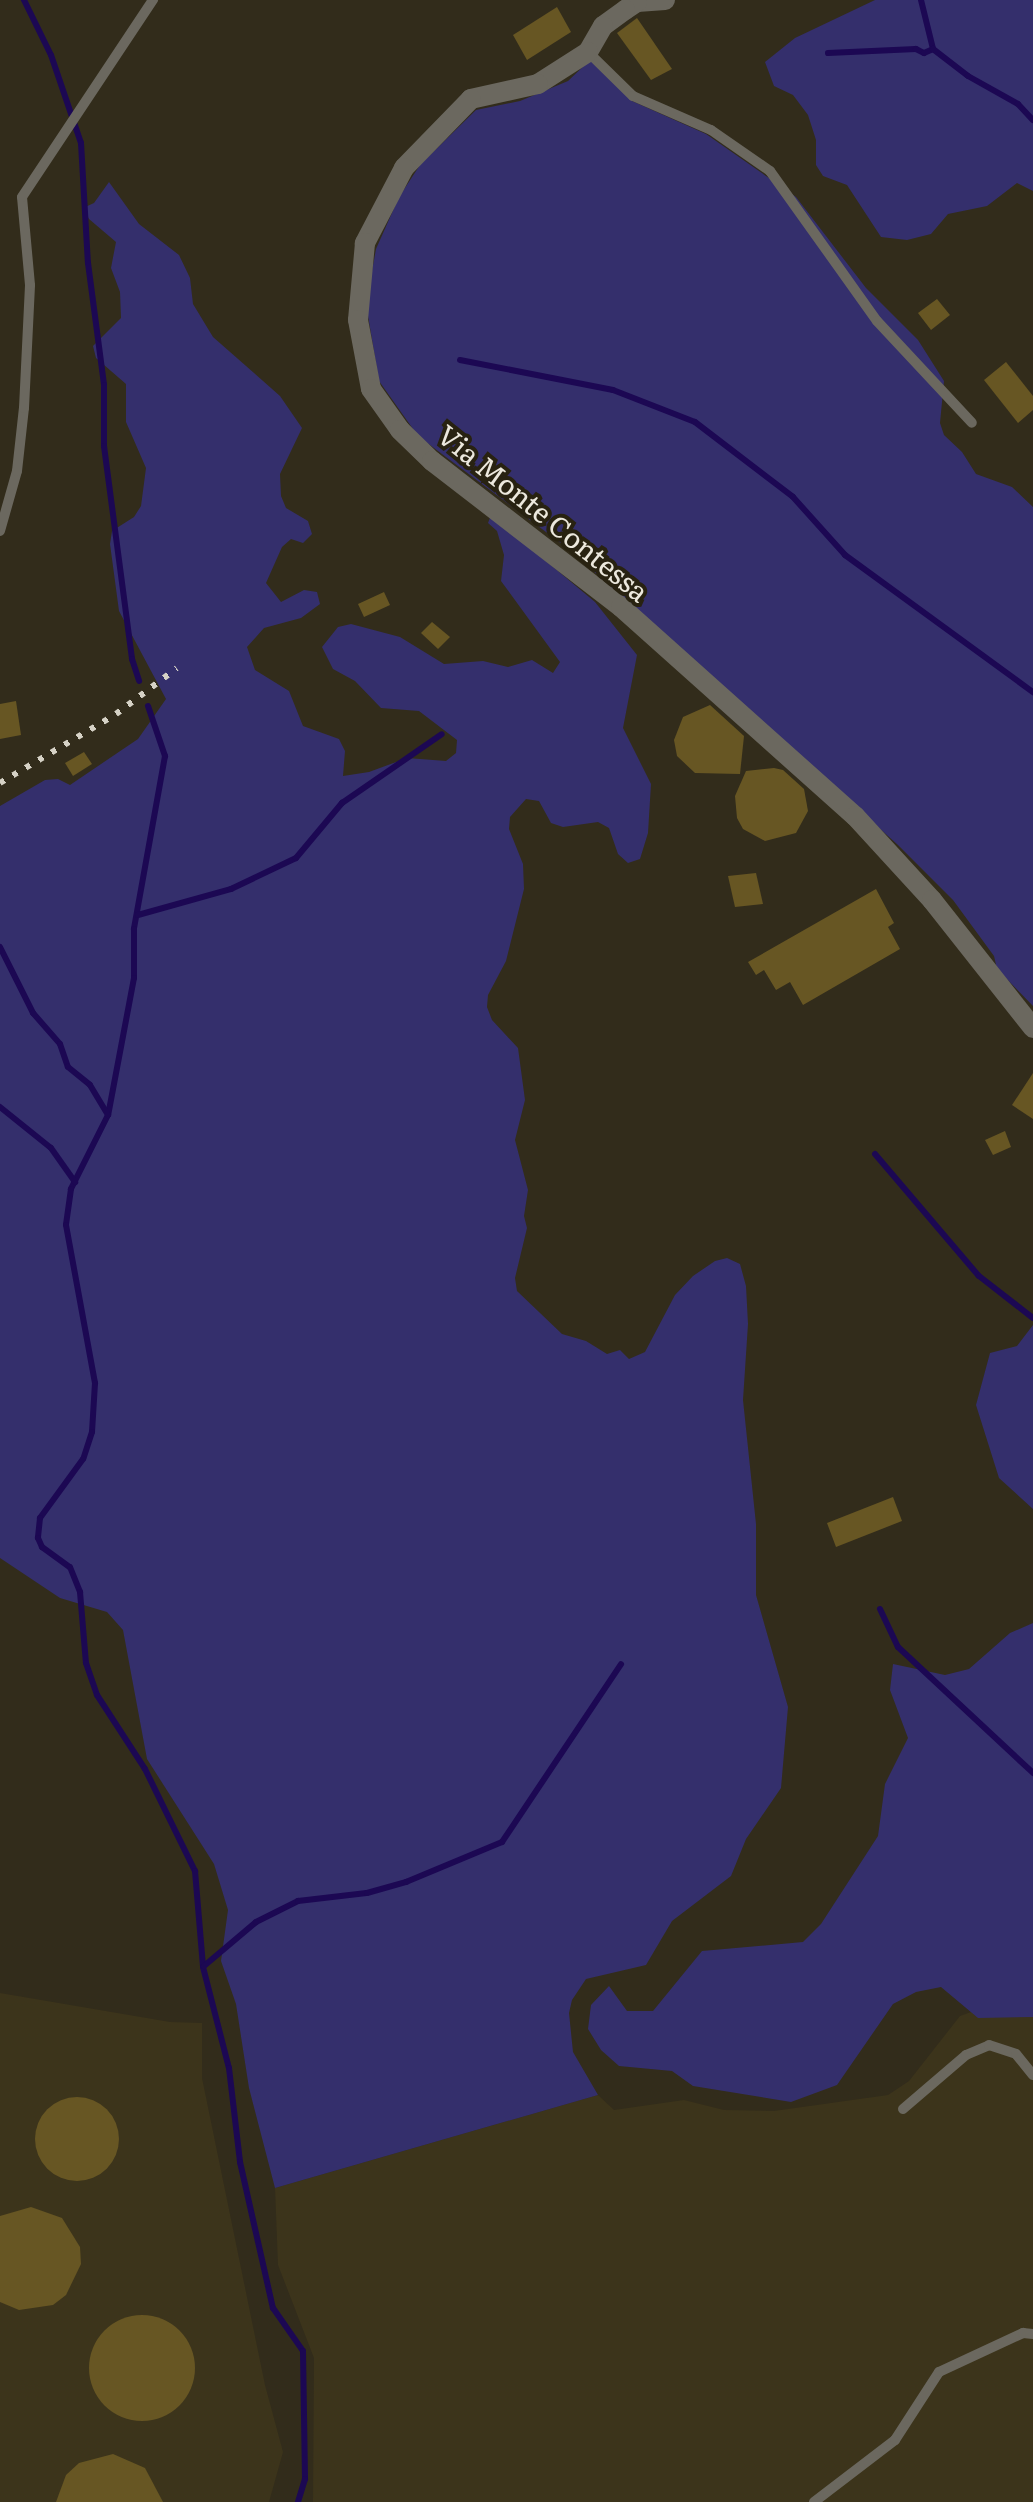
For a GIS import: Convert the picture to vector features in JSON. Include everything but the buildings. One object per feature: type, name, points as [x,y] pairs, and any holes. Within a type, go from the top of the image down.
[{"type":"street","name":"Via Monte Contessa","points":[[664,0],[638,2],[603,26],[588,52],[538,84],[471,99],[404,168],[365,242],[358,320],[372,389],[400,430],[432,461],[621,606],[854,816],[932,900],[1033,1028]]},
{"type":"lane","points":[[0,531],[17,471],[24,408],[30,285],[22,232],[22,197],[153,0]]},
{"type":"lane","points":[[588,52],[633,96],[711,130],[770,172],[877,321],[972,423]]},
{"type":"lane","points":[[903,2110],[954,2063],[988,2045],[1016,2054],[1033,2075]]},
{"type":"lane","points":[[814,2502],[896,2440],[939,2372],[1023,2333],[1033,2334]]},
{"type":"shaded area","points":[[875,0],[1033,0],[1033,191],[1017,183],[987,206],[948,214],[931,234],[907,240],[881,237],[847,185],[823,176],[816,165],[816,140],[808,115],[793,95],[774,86],[765,62],[795,38]]},
{"type":"shaded area","points":[[590,60],[632,101],[706,134],[796,197],[866,288],[918,340],[944,381],[940,423],[944,435],[962,452],[976,474],[1012,487],[1033,507],[1033,1006],[997,969],[994,956],[953,900],[898,845],[570,550],[418,436],[379,381],[366,304],[376,249],[399,197],[420,165],[476,110],[520,101],[568,81]]},
{"type":"shaded area","points":[[109,182],[139,224],[179,255],[190,278],[193,304],[213,337],[280,396],[302,428],[280,474],[281,496],[286,508],[308,521],[312,534],[303,543],[291,539],[282,547],[266,583],[281,602],[304,590],[317,592],[320,604],[301,618],[264,628],[247,647],[255,670],[289,691],[303,726],[339,739],[345,751],[343,776],[369,772],[407,758],[446,761],[456,753],[457,740],[419,711],[381,708],[355,681],[333,669],[322,647],[338,627],[351,624],[400,637],[444,664],[483,661],[508,667],[532,660],[553,673],[560,662],[501,581],[504,555],[497,531],[488,523],[491,515],[595,602],[637,655],[623,728],[651,784],[648,833],[640,859],[628,863],[618,854],[609,828],[598,822],[563,827],[551,823],[539,801],[526,799],[510,817],[509,829],[523,864],[524,889],[506,961],[488,995],[487,1007],[492,1020],[518,1048],[525,1100],[515,1140],[528,1190],[524,1216],[527,1228],[515,1278],[517,1291],[562,1334],[586,1341],[607,1354],[620,1350],[629,1359],[645,1352],[675,1295],[693,1276],[715,1261],[727,1258],[740,1264],[746,1286],[748,1324],[743,1400],[756,1524],[756,1595],[788,1707],[781,1788],[746,1839],[731,1876],[672,1921],[646,1965],[586,1979],[572,2000],[569,2013],[573,2052],[598,2095],[275,2188],[249,2088],[236,2004],[221,1961],[228,1910],[214,1864],[147,1759],[123,1630],[107,1612],[60,1598],[0,1558],[0,806],[45,780],[58,779],[70,785],[138,739],[166,699],[119,611],[110,544],[112,531],[134,517],[141,506],[146,468],[126,422],[126,384],[96,358],[93,346],[121,318],[120,292],[111,268],[116,242],[89,219],[83,208],[94,203]]},
{"type":"shaded area","points":[[1033,1325],[1033,1509],[999,1478],[976,1405],[990,1353],[1017,1346]]},
{"type":"shaded area","points":[[1033,1623],[1033,2017],[978,2018],[941,1987],[916,1992],[893,2004],[837,2085],[791,2102],[693,2086],[672,2071],[619,2066],[601,2050],[588,2029],[591,2005],[609,1986],[627,2011],[653,2011],[702,1951],[803,1942],[821,1924],[878,1836],[885,1784],[908,1738],[890,1690],[893,1664],[945,1675],[969,1669],[1010,1633]]},
{"type":"shaded area","points":[[1033,1990],[1033,2502],[313,2502],[314,2358],[278,2265],[275,2188],[598,2095],[614,2110],[684,2100],[724,2110],[774,2111],[888,2095],[909,2081],[960,2016]]},
{"type":"shaded area","points":[[0,1993],[170,2022],[202,2023],[202,2078],[265,2385],[283,2452],[269,2502],[0,2502]]},
{"type":"waterway","points":[[24,0],[51,55],[81,143],[88,263],[104,385],[104,446],[132,659],[139,681]]},
{"type":"waterway","points":[[921,0],[933,49]]},
{"type":"waterway","points":[[828,53],[916,49],[924,53],[933,49],[968,76],[1018,104],[1033,120]]},
{"type":"waterway","points":[[460,360],[613,390],[695,422],[793,497],[845,555],[1033,692]]},
{"type":"waterway","points":[[148,706],[165,756],[134,929],[134,978],[108,1115],[71,1189],[66,1225],[95,1383],[92,1432],[83,1459],[40,1518],[38,1538],[42,1547],[70,1567],[80,1592],[86,1663],[97,1695],[145,1769],[195,1871],[203,1967],[229,2068],[240,2162],[273,2308],[303,2351],[305,2479],[298,2502]]},
{"type":"waterway","points":[[138,915],[231,889],[296,858],[342,803],[442,734]]},
{"type":"waterway","points":[[0,947],[33,1013],[60,1044],[68,1067],[90,1085],[108,1115]]},
{"type":"waterway","points":[[0,1107],[51,1148],[75,1182]]},
{"type":"waterway","points":[[875,1154],[979,1276],[1033,1318]]},
{"type":"waterway","points":[[880,1609],[898,1647],[1033,1773]]},
{"type":"waterway","points":[[204,1966],[256,1922],[298,1901],[367,1893],[406,1882],[502,1842],[621,1664]]},
{"type":"railway","points":[[0,783],[116,714],[177,668]]}]
